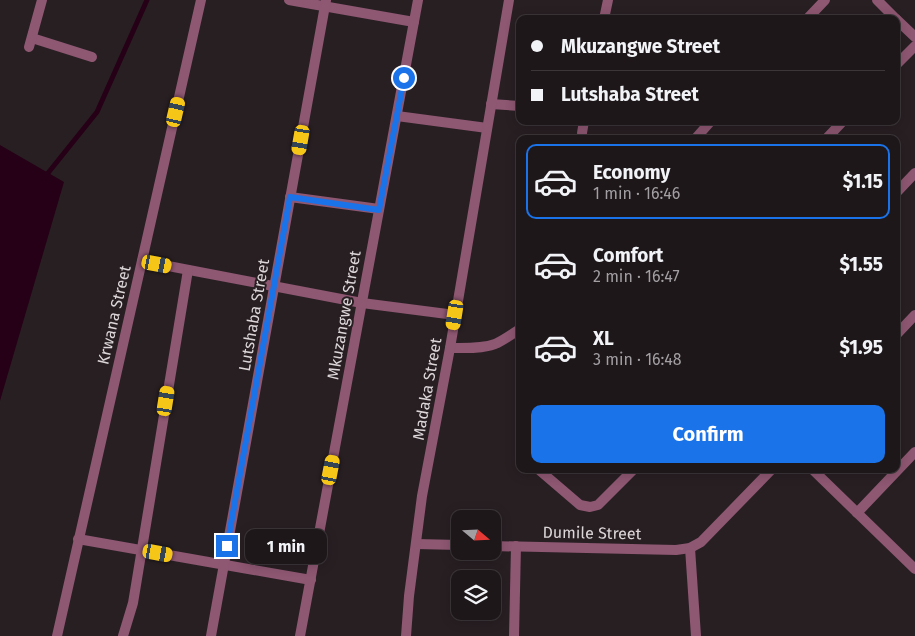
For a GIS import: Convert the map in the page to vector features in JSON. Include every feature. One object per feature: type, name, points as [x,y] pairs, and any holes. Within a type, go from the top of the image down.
[{"type":"street","points":[[42,0],[31,43],[92,57]]},
{"type":"street","name":"Krwana Street","points":[[57,636],[201,0]]},
{"type":"street","points":[[289,0],[326,3],[414,22]]},
{"type":"street","name":"Mkuzangwe Street","points":[[300,636],[418,0]]},
{"type":"street","name":"Madaka Street","points":[[406,636],[409,596],[422,496],[450,348],[509,0]]},
{"type":"street","points":[[607,15],[608,0]]},
{"type":"street","points":[[811,15],[825,0]]},
{"type":"street","points":[[877,0],[892,15]]},
{"type":"street","name":"Lutshaba Street","points":[[210,636],[326,3]]},
{"type":"street","points":[[900,23],[915,37]]},
{"type":"street","points":[[900,61],[915,46]]},
{"type":"street","points":[[491,104],[516,106]]},
{"type":"street","points":[[396,116],[487,128]]},
{"type":"street","points":[[582,133],[583,125]]},
{"type":"street","points":[[699,135],[707,125]]},
{"type":"street","points":[[830,135],[838,125]]},
{"type":"street","points":[[900,189],[915,173]]},
{"type":"street","points":[[290,197],[379,210]]},
{"type":"street","points":[[142,261],[362,303],[455,315]]},
{"type":"street","points":[[123,636],[133,603],[188,270]]},
{"type":"street","points":[[900,330],[915,314]]},
{"type":"street","points":[[450,348],[480,347],[494,344],[516,331]]},
{"type":"street","points":[[900,468],[915,452]]},
{"type":"street","points":[[543,473],[580,506],[590,507],[598,505],[630,473]]},
{"type":"street","points":[[696,636],[690,548],[701,542],[768,473]]},
{"type":"street","points":[[816,473],[915,569]]},
{"type":"street","points":[[857,513],[895,473]]},
{"type":"street","points":[[78,539],[311,580]]},
{"type":"street","points":[[416,544],[451,545]]},
{"type":"street","name":"Dumile Street","points":[[501,546],[676,550],[690,548]]},
{"type":"street","points":[[514,636],[516,546]]},
{"type":"shaded area","points":[[0,145],[64,182],[0,401]]},
{"type":"waterway","points":[[44,178],[97,112],[147,0]]},
{"type":"route","points":[[227,546],[290,197],[379,210],[404,78]]}]
